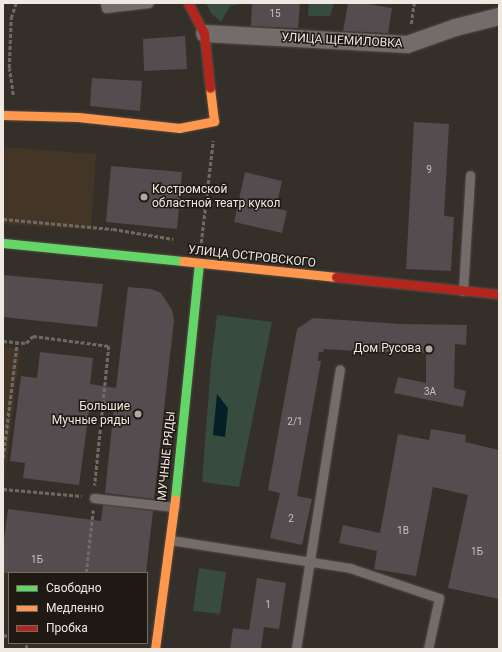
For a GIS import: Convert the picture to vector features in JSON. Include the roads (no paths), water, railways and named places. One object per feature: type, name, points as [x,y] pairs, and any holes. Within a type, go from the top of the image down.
[{"type":"street","points":[[3,115],[78,117],[180,128],[214,121],[204,33],[188,3]]},
{"type":"street","name":"УЛИЦА ЩЕМИЛОВКА","points":[[204,33],[407,44],[456,27],[499,16]]},
{"type":"street","name":"УЛИЦА ОСТРОВСКОГО","points":[[3,243],[499,294]]},
{"type":"street","name":"МУЧНЫЕ РЯДЫ","points":[[155,649],[174,507],[199,264]]},
{"type":"lane","points":[[105,3],[106,8],[149,3]]},
{"type":"lane","points":[[462,291],[470,174]]},
{"type":"lane","points":[[296,649],[340,369]]},
{"type":"lane","points":[[94,498],[174,507]]},
{"type":"lane","points":[[170,540],[350,568],[439,598],[428,649]]},
{"type":"water","points":[[217,394],[228,408],[225,437],[213,435]]},
{"type":"place","name":"Костромской областной театр кукол","points":[[144,197]]},
{"type":"place","name":"Дом Русова","points":[[429,349]]},
{"type":"place","name":"Большие Мучные ряды","points":[[138,414]]}]
